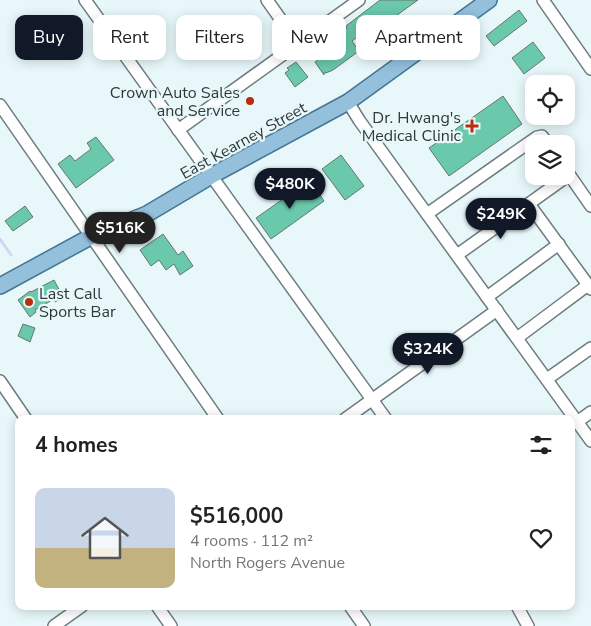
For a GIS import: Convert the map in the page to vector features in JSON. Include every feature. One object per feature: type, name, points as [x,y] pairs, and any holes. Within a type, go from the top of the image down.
[{"type":"main road","name":"East Kearney Street","points":[[0,286],[92,236],[146,214],[211,176],[348,102],[489,0]]},
{"type":"street","points":[[85,0],[383,415]]},
{"type":"street","points":[[267,0],[278,15]]},
{"type":"street","points":[[338,15],[359,0]]},
{"type":"street","points":[[543,0],[591,68]]},
{"type":"street","points":[[178,130],[276,60]]},
{"type":"street","points":[[348,102],[359,120],[572,415]]},
{"type":"street","points":[[0,105],[215,415]]},
{"type":"street","points":[[427,214],[525,145]]},
{"type":"street","points":[[575,182],[591,206]]},
{"type":"street","points":[[457,255],[530,204],[553,185]]},
{"type":"street","points":[[517,338],[590,287],[530,204]]},
{"type":"street","points":[[487,297],[559,244]]},
{"type":"street","points":[[350,415],[497,310]]},
{"type":"street","points":[[546,379],[591,348]]},
{"type":"street","points":[[0,381],[23,415]]},
{"type":"street","points":[[577,422],[591,412]]},
{"type":"street","points":[[575,419],[591,441]]},
{"type":"street","points":[[54,626],[76,610]]},
{"type":"street","points":[[160,610],[171,626]]},
{"type":"street","points":[[353,610],[364,626]]},
{"type":"street","points":[[519,610],[528,626]]},
{"type":"building","points":[[380,0],[418,0],[397,15],[360,15]]},
{"type":"building","points":[[519,10],[527,21],[494,46],[486,36]]},
{"type":"building","points":[[356,18],[356,38],[352,41],[356,47],[356,53],[333,70],[324,72],[324,75],[315,62],[318,60],[346,60],[346,26]]},
{"type":"building","points":[[533,42],[545,58],[524,74],[512,58]]},
{"type":"building","points":[[296,62],[308,77],[295,87],[285,73],[289,70],[287,68]]},
{"type":"building","points":[[503,96],[522,124],[449,176],[429,148]]},
{"type":"building","points":[[96,137],[114,160],[76,188],[58,164],[70,155],[75,161],[91,149],[87,143]]},
{"type":"building","points":[[341,155],[364,186],[345,200],[322,169]]},
{"type":"building","points":[[310,180],[324,201],[271,239],[256,218]]},
{"type":"building","points":[[25,206],[33,217],[13,231],[5,221]]},
{"type":"building","points":[[163,234],[178,255],[183,251],[193,266],[180,275],[174,264],[166,270],[159,260],[151,266],[140,250]]},
{"type":"building","points":[[54,280],[63,297],[55,302],[54,299],[35,310],[36,312],[30,317],[18,300],[30,291]]},
{"type":"building","points":[[23,324],[35,328],[30,342],[18,336]]},
{"type":"waterway","points":[[0,239],[11,255]]},
{"type":"place","name":"Crown Auto Sales and Service","points":[[250,101]]},
{"type":"place","name":"Dr. Hwang's Medical Clinic","points":[[472,126]]},
{"type":"place","name":"Last Call Sports Bar","points":[[29,302]]}]
